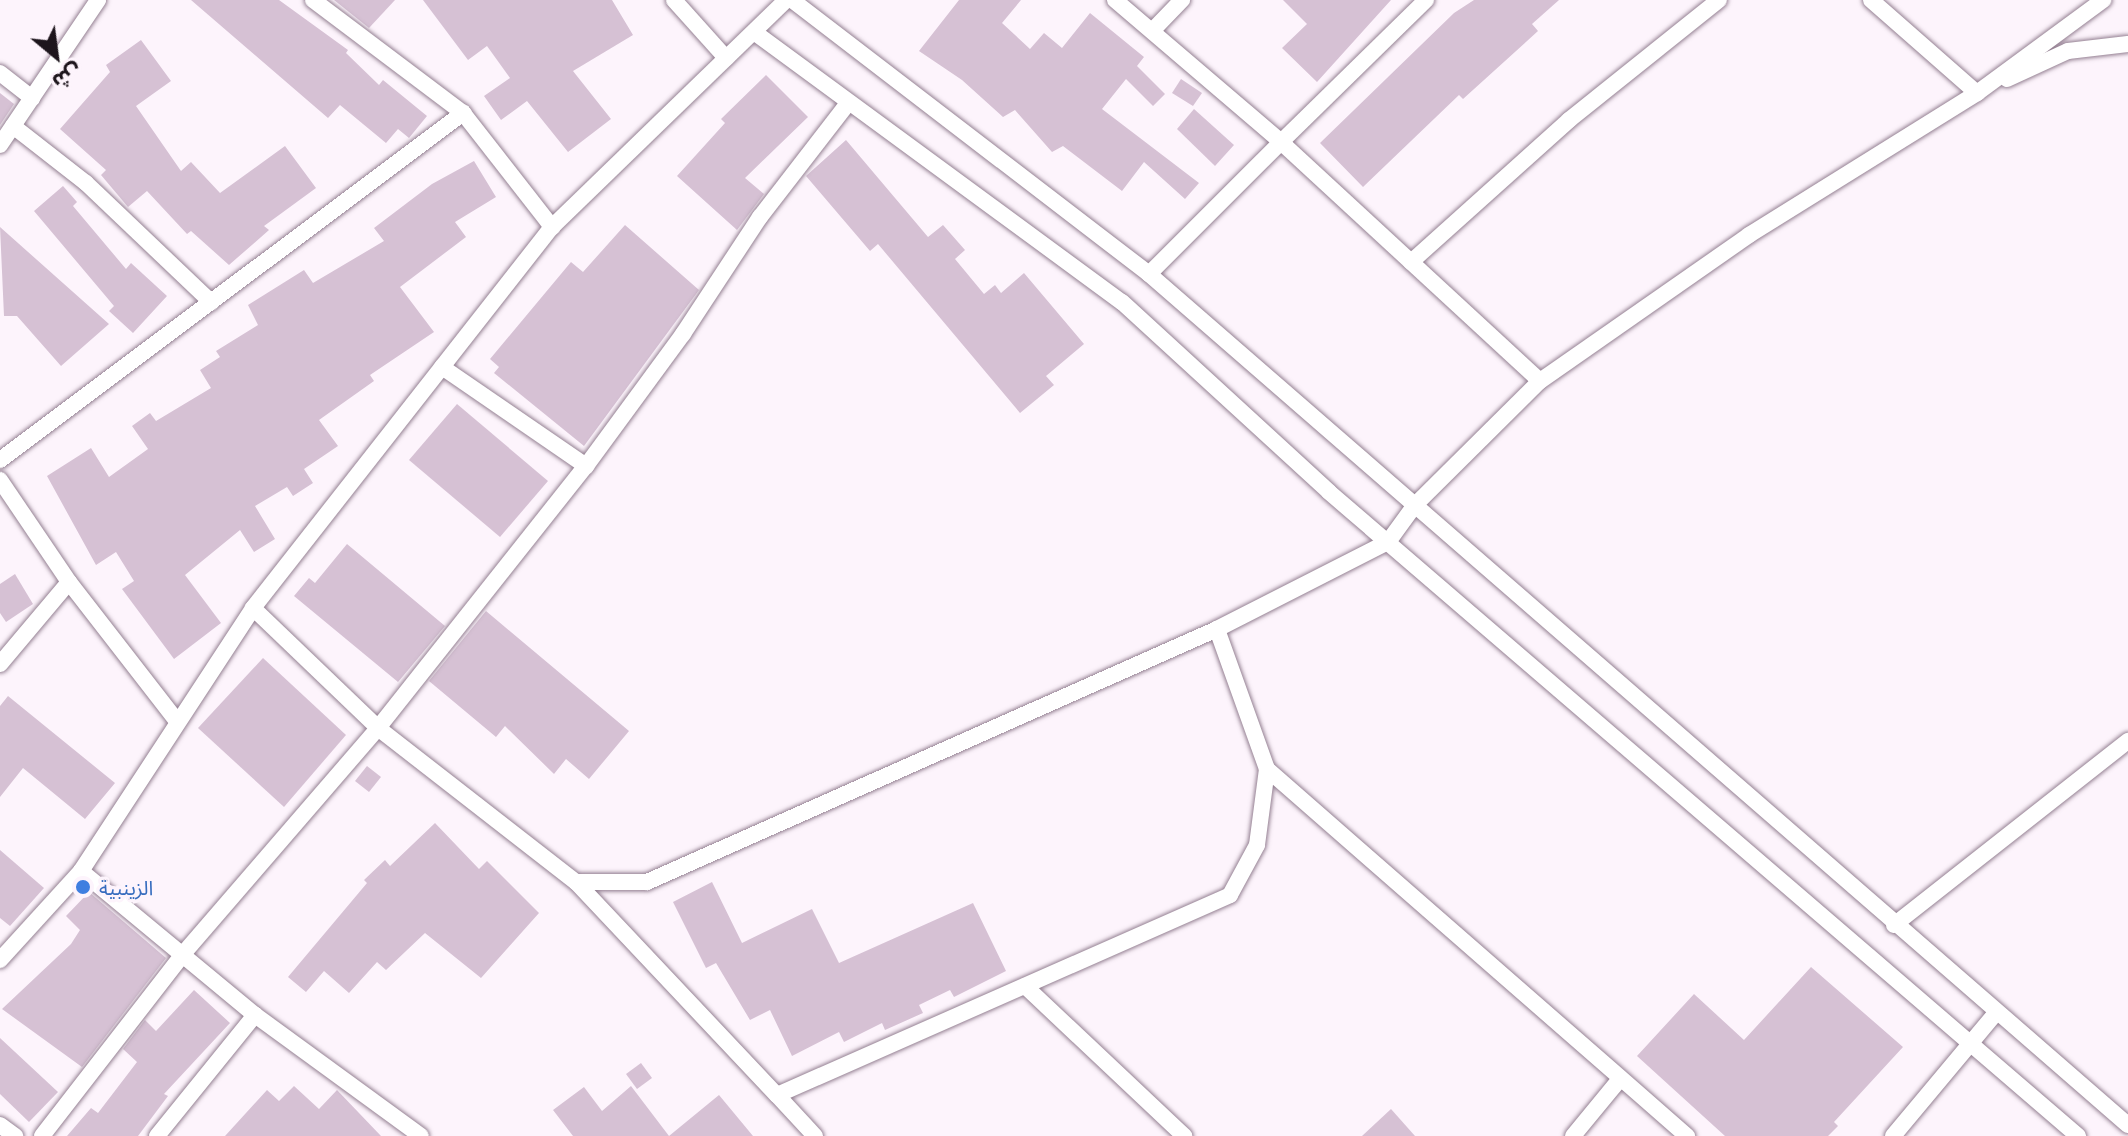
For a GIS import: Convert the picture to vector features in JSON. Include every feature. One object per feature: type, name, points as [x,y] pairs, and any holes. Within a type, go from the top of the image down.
[{"type":"street","points":[[0,145],[98,0]]},
{"type":"street","points":[[313,0],[463,113],[552,227]]},
{"type":"street","points":[[674,0],[726,58]]},
{"type":"street","points":[[0,960],[81,871],[176,720],[253,608],[552,227],[789,0],[1149,274],[1995,1014],[2128,1125]]},
{"type":"street","points":[[1115,0],[1281,142],[1540,381]]},
{"type":"street","points":[[1153,30],[1182,0]]},
{"type":"street","points":[[1149,274],[1426,0]]},
{"type":"street","points":[[1411,262],[1569,120],[1719,0]]},
{"type":"street","points":[[1871,0],[1977,93]]},
{"type":"street","points":[[576,882],[647,882],[1217,629],[1388,542],[1415,505],[1540,381],[1749,235],[1977,93],[2103,0]]},
{"type":"street","points":[[754,32],[1122,302],[1388,542],[2078,1136]]},
{"type":"street","points":[[1977,93],[2068,51],[2128,44]]},
{"type":"street","points":[[0,73],[32,98]]},
{"type":"street","points":[[42,1136],[183,954],[378,728],[586,466],[683,334],[760,217],[848,103]]},
{"type":"street","points":[[0,460],[463,113]]},
{"type":"street","points":[[13,126],[86,183],[211,302]]},
{"type":"street","points":[[442,367],[586,466]]},
{"type":"street","points":[[0,480],[69,582],[176,720]]},
{"type":"street","points":[[0,664],[69,582]]},
{"type":"street","points":[[253,608],[378,728],[576,882],[815,1136]]},
{"type":"street","points":[[777,1095],[1230,895],[1257,845],[1267,769],[1217,629]]},
{"type":"street","points":[[1894,925],[2128,741]]},
{"type":"street","points":[[1267,769],[1687,1136]]},
{"type":"street","points":[[81,871],[255,1015],[421,1136]]},
{"type":"street","points":[[1025,986],[1184,1136]]},
{"type":"street","points":[[1893,1136],[1995,1014]]},
{"type":"street","points":[[157,1136],[255,1015]]},
{"type":"street","points":[[1573,1136],[1620,1079]]},
{"type":"street","points":[[0,1125],[15,1136]]},
{"type":"building","points":[[191,0],[279,0],[348,50],[346,53],[379,85],[383,80],[427,116],[409,138],[398,129],[386,143],[340,105],[328,118]]},
{"type":"building","points":[[334,0],[395,0],[369,28]]},
{"type":"building","points":[[423,0],[612,0],[633,35],[573,71],[611,119],[568,152],[527,101],[501,120],[484,96],[510,78],[487,46],[468,60]]},
{"type":"building","points":[[959,0],[1021,0],[1002,23],[1030,49],[1044,33],[1062,48],[1090,13],[1144,57],[1137,66],[1165,94],[1153,106],[1126,79],[1102,109],[1199,183],[1185,199],[1144,162],[1122,191],[1063,146],[1052,152],[1015,110],[1003,117],[962,80],[919,51]]},
{"type":"building","points":[[1283,0],[1391,0],[1317,82],[1282,48],[1307,24]]},
{"type":"building","points":[[1474,0],[1559,0],[1532,24],[1538,31],[1463,99],[1459,95],[1363,187],[1320,143],[1454,13]]},
{"type":"building","points":[[141,40],[171,81],[136,106],[181,171],[191,162],[220,193],[285,146],[316,188],[264,226],[269,230],[229,265],[191,231],[187,234],[147,191],[128,207],[101,175],[106,170],[60,129],[110,72],[106,65]]},
{"type":"building","points":[[766,75],[808,117],[745,178],[764,194],[737,230],[677,176],[725,123],[721,119]]},
{"type":"building","points":[[1181,79],[1202,93],[1193,106],[1172,93]]},
{"type":"building","points":[[0,93],[14,104],[0,125]]},
{"type":"building","points":[[1194,109],[1234,145],[1215,166],[1177,129]]},
{"type":"building","points":[[846,140],[928,237],[943,225],[965,250],[955,259],[984,294],[995,285],[1001,293],[1024,273],[1084,344],[1046,376],[1054,385],[1020,413],[878,244],[870,251],[806,176]]},
{"type":"building","points":[[474,161],[496,197],[455,222],[466,237],[400,287],[434,332],[370,375],[374,381],[319,420],[338,446],[304,469],[313,483],[293,496],[287,487],[255,506],[275,539],[254,552],[240,530],[185,575],[221,623],[174,659],[122,589],[134,581],[116,552],[96,565],[47,476],[91,448],[109,477],[148,449],[132,426],[150,413],[156,421],[211,388],[200,370],[220,357],[216,351],[258,325],[248,305],[304,270],[313,283],[384,241],[374,228],[432,184]]},
{"type":"building","points":[[63,186],[77,202],[73,206],[126,269],[131,263],[167,296],[133,333],[109,311],[114,306],[34,211]]},
{"type":"building","points":[[625,225],[699,290],[584,446],[494,373],[499,367],[490,359],[571,262],[583,272]]},
{"type":"building","points":[[0,227],[109,324],[61,366],[17,316],[4,316]]},
{"type":"building","points":[[457,404],[548,481],[500,537],[409,460]]},
{"type":"building","points":[[347,544],[445,626],[398,682],[294,596],[309,578],[315,583]]},
{"type":"building","points":[[15,574],[33,604],[6,622],[0,613],[0,584]]},
{"type":"building","points":[[486,611],[629,731],[589,779],[566,759],[554,774],[505,726],[496,737],[429,681]]},
{"type":"building","points":[[263,658],[346,735],[284,807],[198,728]]},
{"type":"building","points":[[8,696],[115,783],[85,819],[23,768],[0,797],[0,706]]},
{"type":"building","points":[[367,766],[381,777],[369,792],[355,781]]},
{"type":"building","points":[[435,823],[479,869],[487,861],[539,913],[481,978],[425,933],[386,970],[377,962],[349,993],[324,971],[306,992],[288,977],[367,883],[364,880],[385,860],[390,866]]},
{"type":"building","points":[[0,850],[44,888],[10,926],[0,918]]},
{"type":"building","points":[[712,882],[742,943],[812,909],[839,963],[973,903],[1006,971],[954,997],[950,990],[919,1005],[923,1013],[885,1030],[882,1023],[844,1042],[839,1032],[792,1056],[770,1010],[750,1020],[716,963],[706,968],[673,902]]},
{"type":"building","points":[[89,892],[166,958],[82,1067],[2,1009],[71,944],[80,930],[66,916]]},
{"type":"building","points":[[1811,967],[1903,1047],[1834,1122],[1838,1126],[1828,1136],[1725,1136],[1637,1056],[1694,994],[1744,1040]]},
{"type":"building","points":[[194,990],[230,1023],[164,1094],[168,1096],[138,1136],[67,1136],[91,1108],[98,1113],[137,1062],[123,1049],[145,1020],[156,1031]]},
{"type":"building","points":[[0,1038],[58,1092],[29,1122],[0,1094]]},
{"type":"building","points":[[641,1063],[652,1078],[637,1089],[626,1074]]},
{"type":"building","points":[[294,1086],[319,1109],[337,1090],[381,1136],[225,1136],[267,1090],[279,1101]]},
{"type":"building","points":[[631,1086],[669,1136],[573,1136],[553,1110],[584,1087],[602,1111]]},
{"type":"building","points":[[719,1095],[753,1136],[669,1136]]},
{"type":"building","points":[[1391,1109],[1415,1136],[1362,1136]]},
{"type":"place","name":"الزينبية","points":[[83,887]]}]
